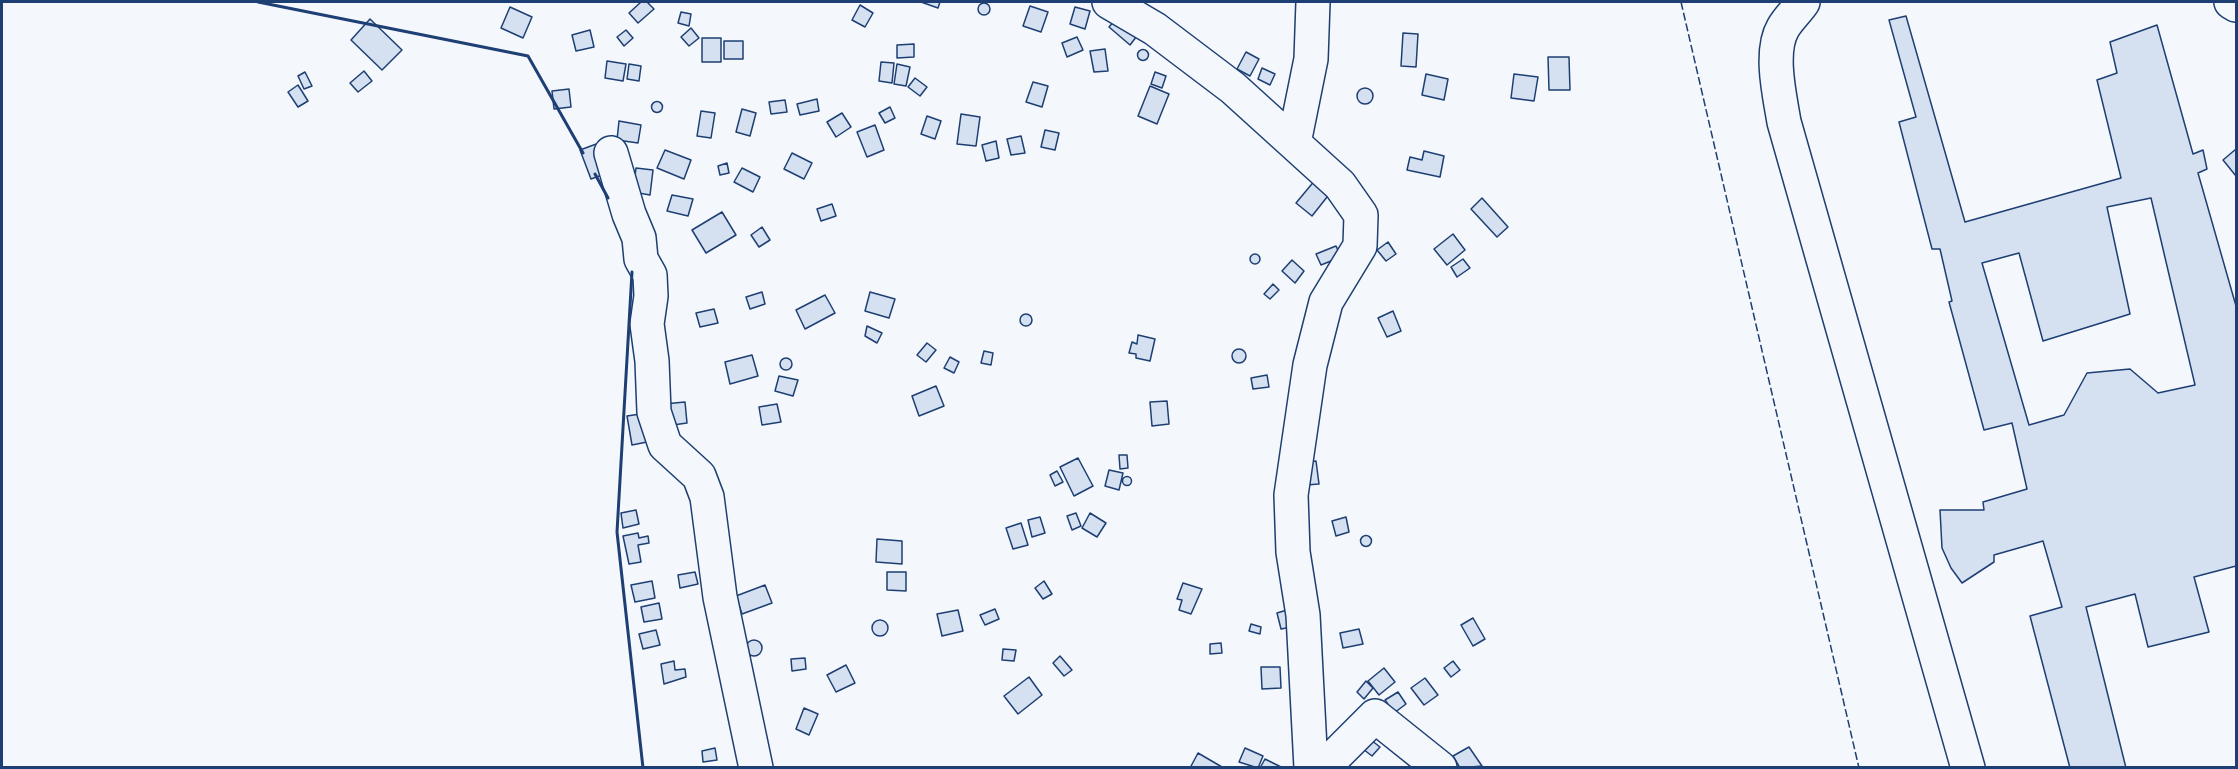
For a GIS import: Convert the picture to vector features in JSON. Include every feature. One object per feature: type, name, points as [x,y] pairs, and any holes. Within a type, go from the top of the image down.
[{"type":"street","points":[[1109,2],[1155,29],[1233,88],[1340,185],[1362,215],[1360,246],[1326,302],[1310,365],[1291,495],[1293,552],[1303,615],[1311,768]]},
{"type":"street","points":[[1294,143],[1311,59],[1313,2]]},
{"type":"street","points":[[1803,2],[1782,30],[1777,56],[1777,79],[1784,122],[1968,768]]},
{"type":"street","points":[[2231,2],[2236,5]]},
{"type":"street","points":[[611,153],[629,214],[639,238],[641,259],[650,274],[651,296],[647,324],[652,361],[654,412],[665,445],[699,476],[707,496],[720,597],[756,768]]},
{"type":"street","points":[[1323,768],[1375,716],[1440,768]]},
{"type":"building","points":[[641,2],[647,2],[654,9],[638,23],[629,13]]},
{"type":"building","points":[[921,2],[940,2],[938,8]]},
{"type":"building","points":[[986,3],[990,9],[986,15],[982,15],[978,7]]},
{"type":"building","points":[[860,5],[873,13],[865,27],[852,20]]},
{"type":"building","points":[[1030,6],[1048,12],[1041,32],[1023,26]]},
{"type":"building","points":[[510,7],[532,17],[523,38],[501,28]]},
{"type":"building","points":[[1075,7],[1090,11],[1085,29],[1070,24]]},
{"type":"building","points":[[681,12],[691,14],[689,26],[678,23]]},
{"type":"building","points":[[1120,14],[1140,32],[1130,45],[1109,27]]},
{"type":"building","points":[[1906,16],[1965,222],[2121,178],[2097,80],[2117,73],[2110,42],[2157,25],[2193,154],[2203,150],[2207,169],[2198,173],[2236,306],[2236,566],[2194,577],[2209,632],[2148,647],[2135,594],[2086,607],[2126,768],[2070,768],[2030,616],[2062,607],[2043,541],[1994,555],[1994,562],[1962,583],[1951,568],[1942,548],[1940,510],[1984,510],[1983,502],[2027,489],[2012,423],[1984,430],[1949,302],[1952,301],[1940,249],[1932,249],[1899,122],[1916,117],[1889,20]],"holes":[[[2151,198],[2195,385],[2158,393],[2130,369],[2087,373],[2064,415],[2029,425],[1982,263],[2019,253],[2043,341],[2130,314],[2107,207]]]},
{"type":"building","points":[[370,19],[402,50],[382,70],[351,40]]},
{"type":"building","points":[[691,28],[699,38],[689,46],[681,37]]},
{"type":"building","points":[[590,30],[594,47],[576,51],[572,35]]},
{"type":"building","points":[[626,30],[633,38],[624,46],[617,37]]},
{"type":"building","points":[[1403,33],[1418,34],[1416,67],[1401,66]]},
{"type":"building","points":[[1077,37],[1083,50],[1067,57],[1062,43]]},
{"type":"building","points":[[702,38],[721,38],[721,62],[702,62]]},
{"type":"building","points":[[724,41],[743,41],[743,59],[724,59]]},
{"type":"building","points":[[914,44],[914,57],[897,58],[897,45]]},
{"type":"building","points":[[1105,49],[1108,71],[1094,72],[1090,51]]},
{"type":"building","points":[[1143,49],[1149,55],[1143,61],[1137,55]]},
{"type":"building","points":[[1246,52],[1259,59],[1250,76],[1237,69]]},
{"type":"building","points":[[1548,57],[1569,57],[1570,90],[1549,90]]},
{"type":"building","points":[[607,61],[626,64],[623,81],[605,78]]},
{"type":"building","points":[[881,62],[894,63],[892,83],[879,81]]},
{"type":"building","points":[[629,64],[641,66],[639,81],[627,79]]},
{"type":"building","points":[[897,64],[910,67],[906,86],[894,84]]},
{"type":"building","points":[[1262,68],[1275,74],[1270,85],[1258,79]]},
{"type":"building","points":[[364,71],[372,81],[358,92],[350,83]]},
{"type":"building","points":[[305,72],[312,86],[304,89],[298,76]]},
{"type":"building","points":[[1155,72],[1166,76],[1162,88],[1151,84]]},
{"type":"building","points":[[1426,74],[1448,79],[1444,100],[1422,95]]},
{"type":"building","points":[[1514,74],[1538,77],[1534,101],[1511,98]]},
{"type":"building","points":[[915,78],[927,87],[920,96],[908,87]]},
{"type":"building","points":[[1033,82],[1048,86],[1042,107],[1026,102]]},
{"type":"building","points":[[298,85],[308,101],[298,107],[288,92]]},
{"type":"building","points":[[1150,86],[1169,94],[1157,124],[1138,116]]},
{"type":"building","points":[[1365,88],[1371,90],[1373,96],[1371,102],[1365,104],[1359,102],[1357,96],[1359,90]]},
{"type":"building","points":[[569,89],[571,107],[554,109],[552,91]]},
{"type":"building","points":[[817,99],[819,111],[800,115],[797,104]]},
{"type":"building","points":[[785,100],[787,112],[771,114],[769,102]]},
{"type":"building","points":[[657,101],[663,107],[657,113],[651,107]]},
{"type":"building","points":[[890,107],[895,118],[885,123],[879,113]]},
{"type":"building","points":[[742,109],[756,113],[750,136],[736,132]]},
{"type":"building","points":[[701,111],[715,113],[711,138],[697,136]]},
{"type":"building","points":[[842,113],[851,127],[836,137],[827,122]]},
{"type":"building","points":[[961,114],[980,117],[976,146],[957,144]]},
{"type":"building","points":[[927,116],[941,121],[935,139],[921,134]]},
{"type":"building","points":[[619,121],[641,125],[638,143],[617,140]]},
{"type":"building","points":[[875,125],[884,150],[867,157],[857,132]]},
{"type":"building","points":[[1045,130],[1059,133],[1055,150],[1041,147]]},
{"type":"building","points":[[1021,136],[1025,153],[1011,155],[1007,139]]},
{"type":"building","points":[[996,141],[999,158],[986,161],[982,145]]},
{"type":"building","points":[[599,143],[610,172],[591,179],[580,150]]},
{"type":"building","points":[[2236,149],[2236,176],[2223,160]]},
{"type":"building","points":[[665,150],[691,160],[684,179],[657,168]]},
{"type":"building","points":[[1424,151],[1444,156],[1440,177],[1407,170],[1410,157],[1422,160]]},
{"type":"building","points":[[792,153],[812,163],[804,179],[784,169]]},
{"type":"building","points":[[727,163],[729,173],[720,175],[718,166]]},
{"type":"building","points":[[636,168],[653,170],[650,195],[633,192]]},
{"type":"building","points":[[742,168],[760,177],[753,192],[734,182]]},
{"type":"building","points":[[1316,179],[1331,192],[1312,216],[1296,203]]},
{"type":"building","points":[[672,195],[693,199],[688,216],[667,211]]},
{"type":"building","points":[[1482,198],[1508,227],[1497,237],[1471,209]]},
{"type":"building","points":[[832,204],[836,216],[821,221],[817,209]]},
{"type":"building","points":[[722,212],[736,235],[706,253],[692,230]]},
{"type":"building","points":[[762,227],[770,240],[759,247],[751,235]]},
{"type":"building","points":[[1453,234],[1465,250],[1447,265],[1434,249]]},
{"type":"building","points":[[1388,242],[1396,254],[1386,261],[1377,250]]},
{"type":"building","points":[[1336,246],[1341,257],[1321,265],[1316,254]]},
{"type":"building","points":[[1255,254],[1260,259],[1255,264],[1250,259]]},
{"type":"building","points":[[1463,259],[1470,268],[1457,277],[1451,267]]},
{"type":"building","points":[[1292,260],[1304,271],[1295,283],[1282,271]]},
{"type":"building","points":[[1273,284],[1279,290],[1270,299],[1264,294]]},
{"type":"building","points":[[762,292],[765,304],[750,309],[746,297]]},
{"type":"building","points":[[870,292],[895,299],[889,318],[865,311]]},
{"type":"building","points":[[825,295],[835,313],[805,329],[796,310]]},
{"type":"building","points":[[714,309],[718,323],[700,327],[696,313]]},
{"type":"building","points":[[1393,311],[1401,331],[1387,337],[1378,318]]},
{"type":"building","points":[[1026,314],[1032,320],[1026,326],[1020,320]]},
{"type":"building","points":[[867,326],[882,333],[877,343],[865,336]]},
{"type":"building","points":[[1138,335],[1155,339],[1150,361],[1136,358],[1136,354],[1129,353],[1132,342],[1137,344]]},
{"type":"building","points":[[927,343],[936,350],[926,362],[917,355]]},
{"type":"building","points":[[1239,349],[1244,351],[1246,356],[1244,361],[1239,363],[1234,361],[1232,356],[1234,351]]},
{"type":"building","points":[[984,351],[993,353],[991,365],[981,363]]},
{"type":"building","points":[[752,355],[758,376],[730,384],[725,362]]},
{"type":"building","points":[[950,357],[959,362],[954,373],[944,368]]},
{"type":"building","points":[[786,358],[792,364],[786,370],[780,364]]},
{"type":"building","points":[[1267,375],[1269,387],[1253,389],[1251,378]]},
{"type":"building","points":[[779,376],[798,380],[793,396],[775,391]]},
{"type":"building","points":[[936,386],[944,406],[919,416],[912,396]]},
{"type":"building","points":[[1167,401],[1169,424],[1152,426],[1150,402]]},
{"type":"building","points":[[685,402],[687,423],[666,426],[664,404]]},
{"type":"building","points":[[777,404],[781,422],[762,425],[759,407]]},
{"type":"building","points":[[647,413],[652,441],[632,445],[627,416]]},
{"type":"building","points":[[1119,455],[1127,455],[1128,468],[1120,469]]},
{"type":"building","points":[[1078,458],[1093,486],[1074,496],[1060,467]]},
{"type":"building","points":[[1316,461],[1319,484],[1306,485],[1303,463]]},
{"type":"building","points":[[1109,470],[1123,473],[1119,490],[1105,486]]},
{"type":"building","points":[[1057,471],[1063,482],[1055,486],[1050,475]]},
{"type":"building","points":[[1127,476],[1132,481],[1127,486],[1122,481]]},
{"type":"building","points":[[636,510],[639,524],[623,528],[621,513]]},
{"type":"building","points":[[1076,513],[1081,526],[1072,530],[1067,516]]},
{"type":"building","points":[[1090,513],[1106,523],[1097,537],[1082,528]]},
{"type":"building","points":[[1040,517],[1045,533],[1032,537],[1028,520]]},
{"type":"building","points":[[1346,517],[1349,532],[1336,536],[1332,521]]},
{"type":"building","points":[[1021,523],[1028,545],[1013,549],[1006,528]]},
{"type":"building","points":[[638,533],[639,538],[648,536],[649,543],[638,545],[641,562],[629,564],[623,536]]},
{"type":"building","points":[[1366,535],[1372,541],[1366,547],[1360,541]]},
{"type":"building","points":[[877,539],[902,541],[902,564],[876,562]]},
{"type":"building","points":[[695,572],[698,584],[680,588],[678,575]]},
{"type":"building","points":[[887,572],[906,572],[906,591],[887,590]]},
{"type":"building","points":[[652,581],[655,598],[635,602],[631,585]]},
{"type":"building","points":[[1044,581],[1052,594],[1043,599],[1035,588]]},
{"type":"building","points":[[1183,583],[1202,589],[1191,614],[1179,610],[1182,600],[1177,599]]},
{"type":"building","points":[[765,585],[772,603],[742,614],[736,596]]},
{"type":"building","points":[[659,603],[662,619],[644,622],[641,607]]},
{"type":"building","points":[[995,609],[999,619],[985,625],[980,615]]},
{"type":"building","points":[[958,610],[963,631],[942,636],[937,614]]},
{"type":"building","points":[[1287,610],[1291,627],[1281,629],[1277,613]]},
{"type":"building","points":[[1473,618],[1485,639],[1473,646],[1461,625]]},
{"type":"building","points":[[877,620],[883,620],[888,628],[886,634],[877,636],[872,631],[872,625]]},
{"type":"building","points":[[1251,624],[1261,627],[1260,634],[1249,631]]},
{"type":"building","points":[[1359,629],[1363,644],[1343,648],[1340,633]]},
{"type":"building","points":[[656,630],[660,645],[643,649],[639,634]]},
{"type":"building","points":[[754,640],[760,642],[762,648],[760,654],[754,656],[748,654],[746,648],[748,642]]},
{"type":"building","points":[[1221,643],[1222,653],[1210,654],[1210,644]]},
{"type":"building","points":[[1003,649],[1016,650],[1014,661],[1002,660]]},
{"type":"building","points":[[1060,656],[1072,670],[1064,676],[1053,663]]},
{"type":"building","points":[[805,658],[806,669],[792,671],[791,659]]},
{"type":"building","points":[[674,661],[675,670],[685,669],[686,677],[664,684],[661,664]]},
{"type":"building","points":[[1453,661],[1460,670],[1451,677],[1444,668]]},
{"type":"building","points":[[846,665],[855,683],[836,692],[827,675]]},
{"type":"building","points":[[1261,667],[1280,667],[1281,688],[1262,689]]},
{"type":"building","points":[[1384,668],[1395,682],[1379,695],[1368,681]]},
{"type":"building","points":[[1029,677],[1042,695],[1018,714],[1004,696]]},
{"type":"building","points":[[1425,678],[1438,695],[1424,705],[1411,688]]},
{"type":"building","points":[[1366,681],[1373,688],[1364,699],[1357,692]]},
{"type":"building","points":[[1398,692],[1406,704],[1394,713],[1385,700]]},
{"type":"building","points":[[804,708],[818,714],[809,735],[796,729]]},
{"type":"building","points":[[1371,740],[1380,747],[1372,756],[1363,749]]},
{"type":"building","points":[[1469,747],[1482,766],[1460,768],[1453,756]]},
{"type":"building","points":[[715,748],[717,760],[703,762],[702,751]]},
{"type":"building","points":[[1245,748],[1263,756],[1258,768],[1239,762]]},
{"type":"building","points":[[1198,753],[1222,767],[1222,768],[1190,768]]},
{"type":"building","points":[[1265,759],[1281,767],[1281,768],[1260,768]]},
{"type":"fence","points":[[1681,2],[1859,768]]},
{"type":"wall","points":[[258,2],[528,56],[583,153]]},
{"type":"wall","points":[[595,174],[608,198]]},
{"type":"wall","points":[[632,272],[617,532],[643,768]]}]
